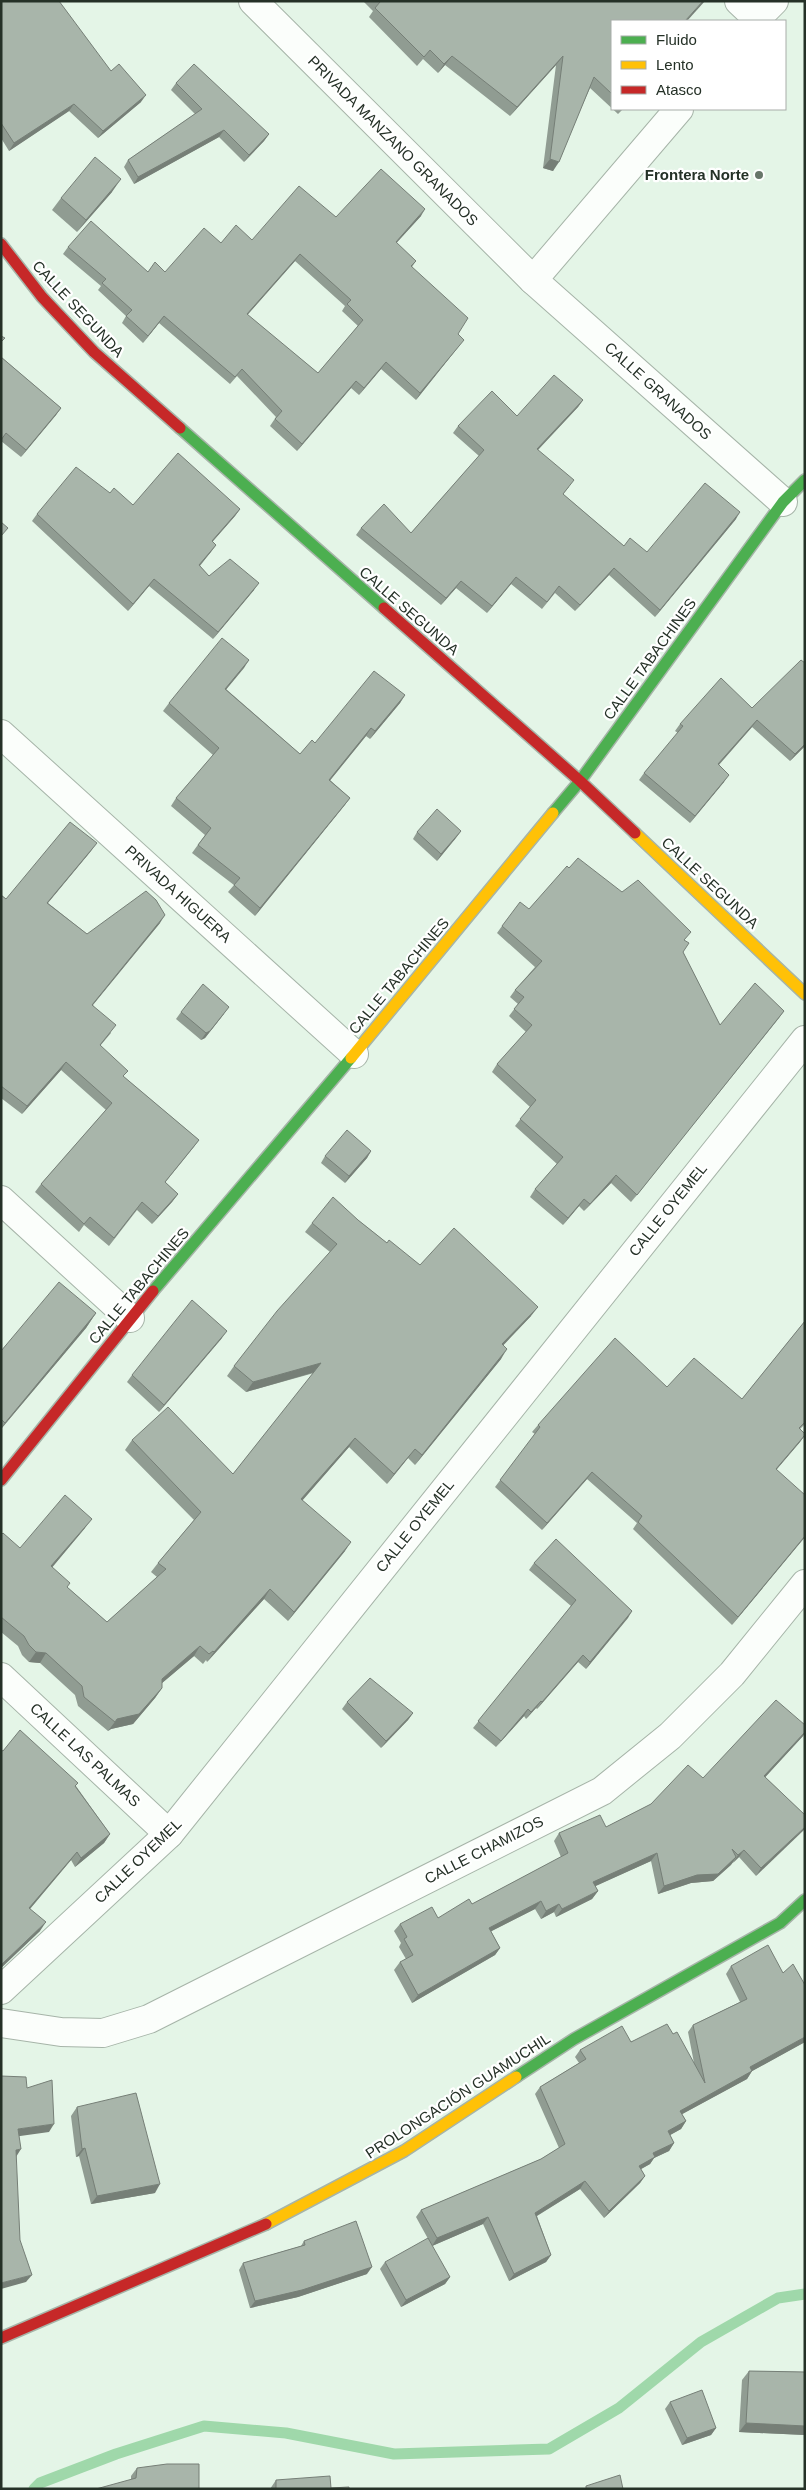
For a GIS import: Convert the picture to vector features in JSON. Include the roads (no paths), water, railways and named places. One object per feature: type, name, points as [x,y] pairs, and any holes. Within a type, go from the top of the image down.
[{"type":"street","name":"PRIVADA MANZANO GRANADOS","points":[[254,1],[533,280]]},
{"type":"street","points":[[533,280],[679,110]]},
{"type":"street","name":"CALLE SEGUNDA","points":[[1,244],[42,297],[94,352],[580,781],[805,994]]},
{"type":"street","name":"CALLE GRANADOS","points":[[533,280],[783,502]]},
{"type":"street","name":"CALLE TABACHINES","points":[[1,1480],[130,1318],[354,1054],[580,781],[783,502],[805,480]]},
{"type":"street","name":"PRIVADA HIGUERA","points":[[1,734],[354,1054]]},
{"type":"street","name":"CALLE OYEMEL","points":[[1,1990],[169,1834],[805,1040]]},
{"type":"street","points":[[1,1200],[130,1318]]},
{"type":"street","name":"CALLE CHAMIZOS","points":[[1,2022],[61,2032],[103,2033],[149,2019],[602,1790],[670,1736],[732,1674],[805,1584]]},
{"type":"street","name":"CALLE LAS PALMAS","points":[[1,1676],[169,1834]]},
{"type":"street","name":"PROLONGACIÓN GUAMUCHIL","points":[[1,2338],[280,2218],[404,2151],[574,2039],[723,1957],[780,1923],[805,1900]]},
{"type":"waterway","points":[[34,2489],[40,2483],[116,2454],[204,2426],[286,2433],[394,2454],[549,2449],[619,2408],[701,2342],[778,2298],[805,2294]]},
{"type":"place","name":"Frontera Norte","points":[[759,175]]}]
